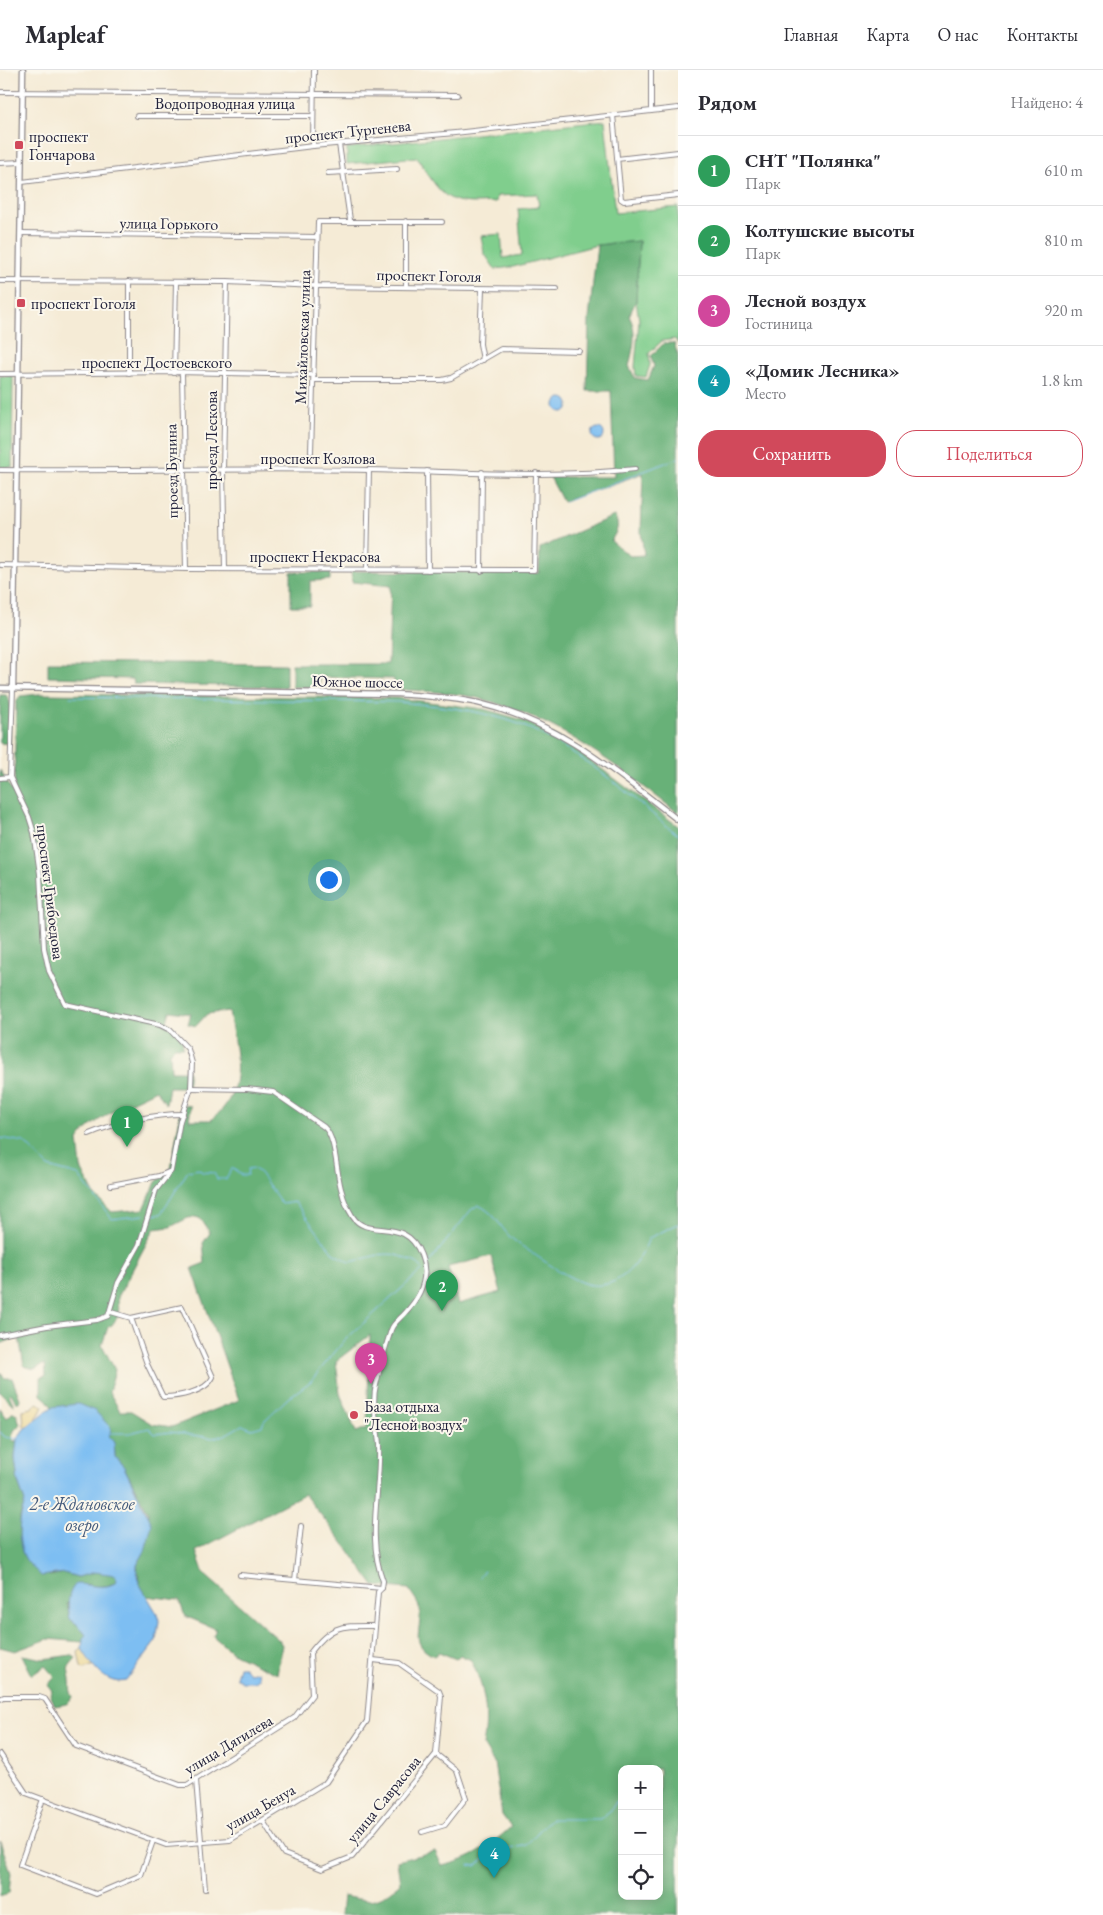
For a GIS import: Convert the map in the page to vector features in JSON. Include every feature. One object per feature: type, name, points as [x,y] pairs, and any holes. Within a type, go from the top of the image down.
[{"type":"street","name":"проспект Грибоедова","points":[[23,70],[10,778],[29,817],[34,833],[40,874],[44,948],[49,971],[65,1004],[151,1022],[170,1030],[183,1043],[190,1055],[191,1088]]},
{"type":"street","points":[[313,146],[314,70]]},
{"type":"street","points":[[651,70],[651,111]]},
{"type":"street","points":[[0,92],[458,95]]},
{"type":"street","name":"проспект Тургенева","points":[[22,182],[313,146],[678,108]]},
{"type":"street","points":[[613,115],[621,199],[624,201],[678,194]]},
{"type":"street","name":"Водопроводная улица","points":[[137,116],[313,116]]},
{"type":"street","points":[[339,144],[350,220],[442,222]]},
{"type":"street","points":[[617,159],[678,152]]},
{"type":"street","points":[[0,163],[21,162]]},
{"type":"street","points":[[328,173],[397,169]]},
{"type":"street","name":"Михайловская улица","points":[[311,452],[318,222],[350,220]]},
{"type":"street","points":[[406,221],[406,286]]},
{"type":"street","name":"улица Горького","points":[[20,233],[317,237]]},
{"type":"street","name":"проспект Гоголя","points":[[0,281],[227,282],[317,286],[557,289]]},
{"type":"street","points":[[129,281],[129,373]]},
{"type":"street","points":[[174,372],[176,282]]},
{"type":"street","name":"проезд Лескова","points":[[225,569],[223,470],[227,282]]},
{"type":"street","points":[[482,289],[480,344],[483,360]]},
{"type":"street","name":"проспект Достоевского","points":[[0,374],[174,372],[442,380],[450,378],[501,349],[579,351]]},
{"type":"street","name":"проезд Бунина","points":[[182,373],[186,569]]},
{"type":"street","name":"проспект Козлова","points":[[0,470],[369,470],[536,473],[635,469]]},
{"type":"street","points":[[367,568],[369,470]]},
{"type":"street","points":[[427,471],[428,570]]},
{"type":"street","points":[[481,570],[482,472]]},
{"type":"street","name":"проспект Некрасова","points":[[0,565],[186,569],[367,568],[534,570],[536,473]]},
{"type":"street","name":"Южное шоссе","points":[[0,688],[398,694],[450,697],[479,703],[526,718],[566,737],[603,761],[678,820]]},
{"type":"street","points":[[0,778],[10,778]]},
{"type":"street","points":[[0,1335],[47,1326],[97,1320],[108,1316],[111,1312],[118,1283],[139,1245],[156,1190],[171,1171],[183,1114],[191,1088],[248,1089],[273,1092],[324,1127],[330,1136],[341,1191],[356,1220],[373,1228],[393,1229],[411,1239],[421,1254],[426,1274],[422,1290],[411,1307],[392,1326],[376,1386],[376,1425],[379,1446],[373,1524],[383,1581],[382,1588],[240,1575]]},
{"type":"street","points":[[89,1134],[114,1124],[168,1114],[183,1114]]},
{"type":"street","points":[[111,1185],[159,1176],[171,1171]]},
{"type":"street","points":[[111,1312],[131,1318],[182,1307],[213,1377],[212,1381],[192,1392],[163,1397],[147,1364],[131,1318]]},
{"type":"street","points":[[295,1580],[301,1526]]},
{"type":"street","name":"улица Бенуа","points":[[0,1754],[22,1789],[43,1800],[166,1845],[230,1840],[331,1778],[367,1721],[378,1592],[382,1588]]},
{"type":"street","name":"улица Дягилева","points":[[0,1699],[4,1697],[39,1697],[45,1699],[76,1746],[180,1785],[187,1785],[294,1718],[312,1695],[310,1653],[334,1629],[341,1626],[375,1626]]},
{"type":"street","name":"улица Саврасова","points":[[263,1821],[284,1854],[322,1869],[352,1857],[436,1754],[441,1696],[439,1691],[399,1663],[373,1660]]},
{"type":"street","points":[[422,1832],[445,1825],[466,1798],[457,1771],[436,1754]]},
{"type":"street","points":[[196,1780],[205,1889]]},
{"type":"street","points":[[43,1800],[20,1865],[96,1894],[141,1874],[154,1841]]},
{"type":"green space","points":[[605,120],[615,213],[678,207],[678,344],[675,339],[662,341],[649,353],[650,365],[646,377],[636,376],[635,367],[639,320],[636,301],[639,241],[597,245],[513,267],[495,269],[484,253],[481,236],[501,234],[503,258],[522,255],[518,209],[539,207],[537,194],[497,196],[496,202],[466,202],[455,200],[440,190],[417,157],[347,164],[347,148]]},
{"type":"green space","points":[[639,241],[636,301],[629,316],[634,334],[629,366],[635,378],[648,380],[654,366],[651,356],[664,343],[674,343],[678,356],[678,813],[632,777],[584,745],[533,717],[506,706],[457,694],[394,689],[394,679],[320,677],[319,687],[292,687],[292,664],[388,664],[391,586],[352,582],[351,571],[539,573],[540,548],[614,516],[617,526],[611,541],[630,556],[644,555],[641,532],[643,473],[563,502],[550,477],[614,477],[611,391],[587,391],[589,319],[597,245]]},
{"type":"green space","points":[[0,376],[13,376],[12,467],[0,467]]},
{"type":"green space","points":[[291,572],[330,572],[330,580],[310,581],[310,606],[291,606]]},
{"type":"green space","points":[[48,662],[286,664],[286,687],[134,684],[133,679],[48,677]]},
{"type":"green space","points":[[39,694],[397,698],[484,709],[523,720],[563,740],[678,826],[678,1915],[341,1915],[343,1896],[367,1900],[380,1897],[393,1890],[400,1883],[397,1861],[435,1851],[442,1866],[453,1863],[480,1852],[511,1827],[502,1815],[494,1763],[483,1745],[486,1712],[483,1691],[471,1660],[460,1655],[456,1659],[439,1652],[434,1656],[426,1651],[419,1641],[420,1615],[418,1605],[409,1589],[374,1586],[342,1541],[304,1494],[196,1551],[204,1574],[279,1640],[282,1645],[277,1674],[234,1654],[213,1636],[216,1629],[185,1616],[179,1600],[146,1596],[139,1583],[137,1565],[145,1551],[148,1538],[148,1512],[124,1467],[115,1457],[114,1441],[109,1437],[111,1428],[58,1407],[52,1407],[41,1395],[41,1377],[46,1376],[45,1364],[34,1369],[24,1366],[19,1337],[0,1344],[0,770],[14,794],[16,703],[20,696]],"holes":[[[170,1011],[191,1014],[188,1024],[196,1026],[207,1014],[229,1011],[236,1056],[235,1083],[231,1096],[223,1108],[211,1120],[189,1120],[191,1106],[183,1105],[171,1169],[156,1182],[144,1209],[112,1212],[94,1194],[81,1168],[78,1140],[84,1132],[113,1111],[156,1090],[166,1104],[169,1087],[187,1087],[189,1071],[171,1071],[170,1052],[175,1047],[183,1047],[182,1036],[167,1021]],[[196,1217],[201,1219],[210,1233],[203,1243],[205,1263],[192,1268],[239,1400],[172,1427],[152,1424],[131,1411],[120,1411],[109,1392],[115,1370],[102,1345],[108,1327],[112,1325],[119,1315],[118,1297],[154,1229],[170,1227],[188,1218]],[[491,1256],[501,1292],[458,1304],[448,1267]],[[370,1335],[367,1428],[356,1432],[340,1394],[336,1361]]]},
{"type":"green space","points":[[0,695],[6,695],[10,702],[10,744],[0,743]]},
{"type":"green space","points":[[1,1373],[4,1378],[12,1378],[20,1399],[19,1402],[16,1402],[11,1393],[9,1394],[14,1406],[0,1392]]},
{"type":"green space","points":[[0,1408],[7,1418],[13,1412],[17,1414],[20,1425],[12,1436],[13,1441],[17,1441],[15,1458],[18,1482],[25,1502],[20,1517],[22,1552],[50,1576],[64,1573],[78,1577],[95,1572],[115,1574],[117,1581],[110,1585],[97,1586],[85,1584],[67,1604],[70,1619],[86,1635],[82,1642],[48,1639],[15,1651],[0,1647]]},
{"type":"green space","points":[[22,1655],[44,1659],[71,1655],[76,1658],[68,1668],[73,1697],[69,1702],[55,1706],[50,1694],[52,1691],[48,1685],[55,1677],[45,1666],[32,1675]]},
{"type":"green space","points":[[0,1841],[11,1873],[9,1893],[0,1896]]},
{"type":"sand","points":[[37,1403],[43,1406],[40,1413],[36,1419],[24,1427],[23,1410],[32,1408]]},
{"type":"sand","points":[[82,1649],[94,1665],[84,1669],[81,1667],[78,1652]]},
{"type":"water","points":[[562,398],[567,400],[569,405],[567,410],[562,412],[557,410],[555,405],[557,400]]},
{"type":"water","points":[[596,428],[600,428],[604,434],[600,440],[596,440],[592,436],[592,432]]},
{"type":"water","name":"2-е Ждановское озеро","points":[[78,1404],[95,1411],[111,1428],[109,1437],[114,1441],[115,1457],[124,1467],[152,1524],[145,1551],[137,1565],[137,1575],[139,1583],[158,1615],[156,1641],[126,1681],[118,1682],[105,1677],[90,1661],[82,1649],[83,1638],[86,1635],[70,1619],[68,1601],[76,1584],[108,1586],[117,1581],[115,1575],[95,1572],[78,1577],[64,1573],[41,1576],[26,1560],[20,1544],[20,1523],[25,1502],[18,1482],[15,1458],[17,1439],[24,1429],[52,1407]]},
{"type":"water","points":[[239,1667],[244,1667],[249,1673],[258,1671],[259,1679],[255,1682],[242,1682],[236,1677]]},
{"type":"waterway","points":[[565,502],[678,458]]},
{"type":"waterway","points":[[70,697],[399,702],[481,713],[519,724],[544,735],[568,749],[592,765],[678,835]]},
{"type":"waterway","points":[[0,1138],[24,1142],[48,1167],[78,1175],[112,1219],[144,1215]]},
{"type":"waterway","points":[[151,1215],[161,1214],[188,1171],[199,1169],[202,1172],[214,1173],[217,1179],[226,1179],[231,1169],[234,1169],[241,1175],[247,1175],[248,1169],[253,1168],[260,1173],[282,1204],[295,1202],[334,1254],[350,1262],[378,1255],[398,1255],[418,1264],[422,1268]]},
{"type":"waterway","points":[[428,1264],[471,1210],[478,1205],[492,1215],[510,1237],[521,1246],[566,1275],[580,1282],[592,1285],[602,1285],[620,1278],[635,1264],[649,1238],[678,1224]]},
{"type":"waterway","points":[[109,1433],[130,1433],[149,1428],[155,1434],[170,1432],[213,1438],[223,1436],[242,1425],[252,1429],[262,1426],[264,1421],[288,1398],[310,1382],[345,1340],[422,1270]]},
{"type":"waterway","points":[[0,1432],[5,1437],[17,1439]]},
{"type":"waterway","points":[[479,1577],[484,1571]]},
{"type":"waterway","points":[[469,1865],[476,1866],[489,1855],[526,1845],[550,1819],[600,1819],[611,1810],[618,1800]]},
{"type":"place","name":"проспект Гончарова","points":[[19,145]]},
{"type":"place","name":"проспект Гоголя","points":[[21,303]]},
{"type":"place","name":"СНТ \"Полянка\"","points":[[127,1147]]},
{"type":"place","name":"Колтушские высоты","points":[[442,1311]]},
{"type":"place","name":"Лесной воздух","points":[[371,1384]]},
{"type":"place","name":"База отдыха \"Лесной воздух\"","points":[[354,1415]]},
{"type":"place","name":"«Домик Лесника»","points":[[494,1878]]}]
